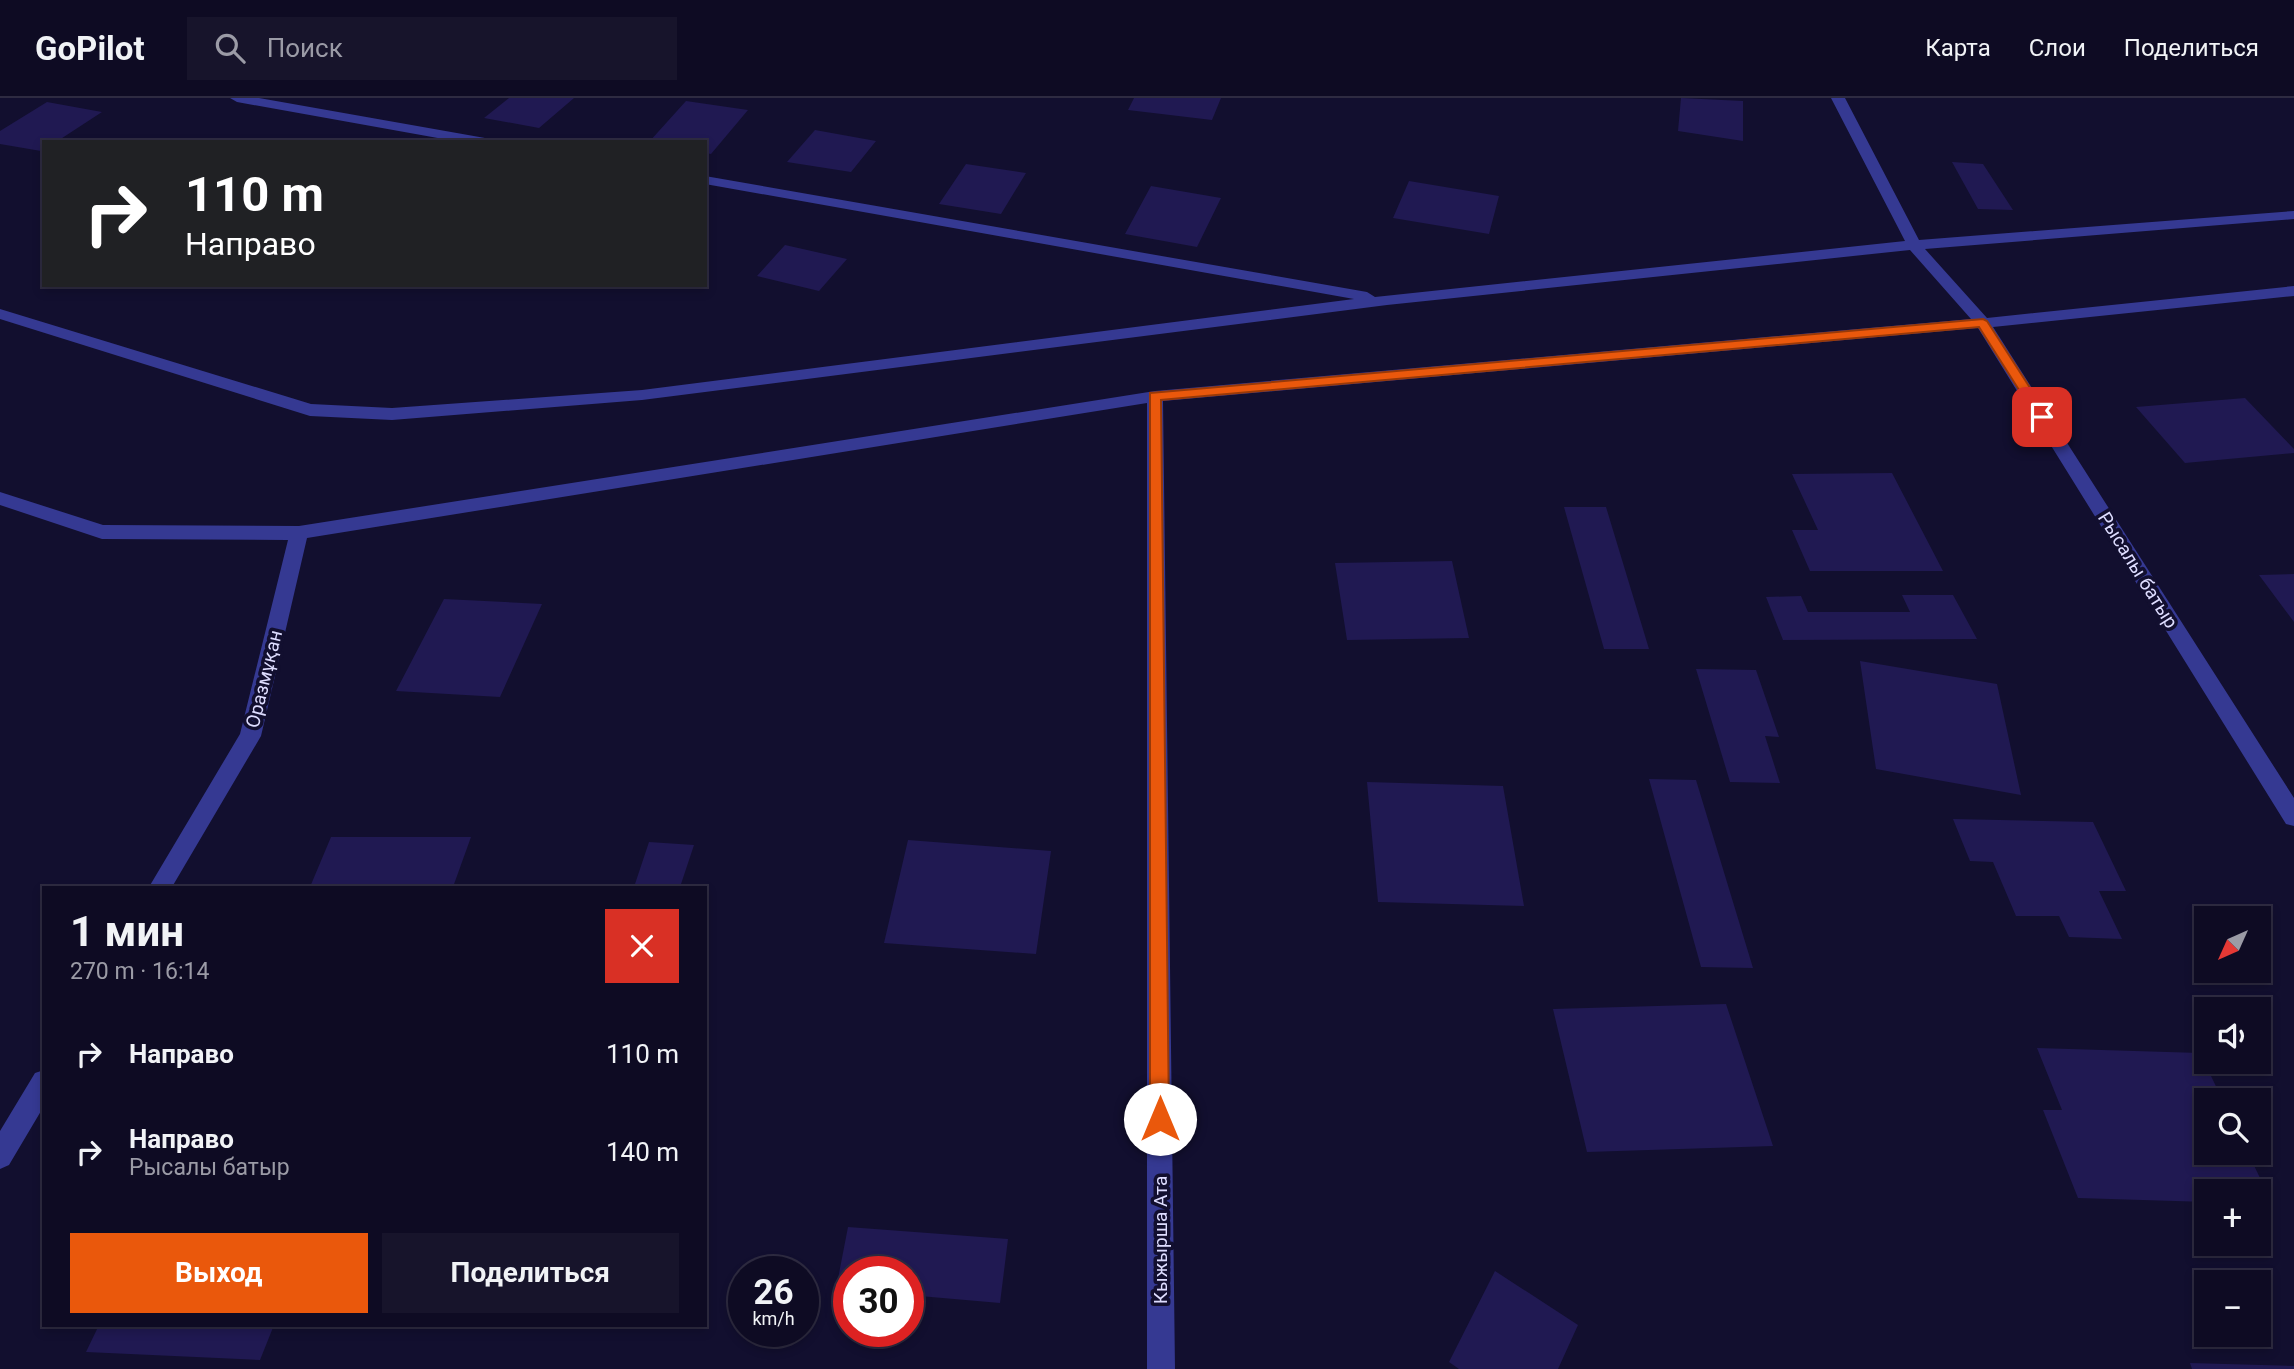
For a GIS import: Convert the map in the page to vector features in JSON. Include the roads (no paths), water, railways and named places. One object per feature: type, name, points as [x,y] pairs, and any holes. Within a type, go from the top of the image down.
[{"type":"street","points":[[237,98],[474,140]]},
{"type":"street","name":"Рысалы батыр","points":[[1838,98],[1914,245],[1983,323],[2294,817]]},
{"type":"street","points":[[707,180],[1387,300]]},
{"type":"street","points":[[0,314],[310,410],[392,414],[642,395],[1387,300],[1914,245],[2294,215]]},
{"type":"street","points":[[0,498],[102,532],[299,533],[1155,396],[1983,323],[2294,291]]},
{"type":"street","name":"Кыжырша Ата","points":[[1155,396],[1161,1369]]},
{"type":"street","name":"Оразмұқан","points":[[161,886],[250,736],[299,533]]},
{"type":"street","points":[[0,1156],[42,1085]]}]
